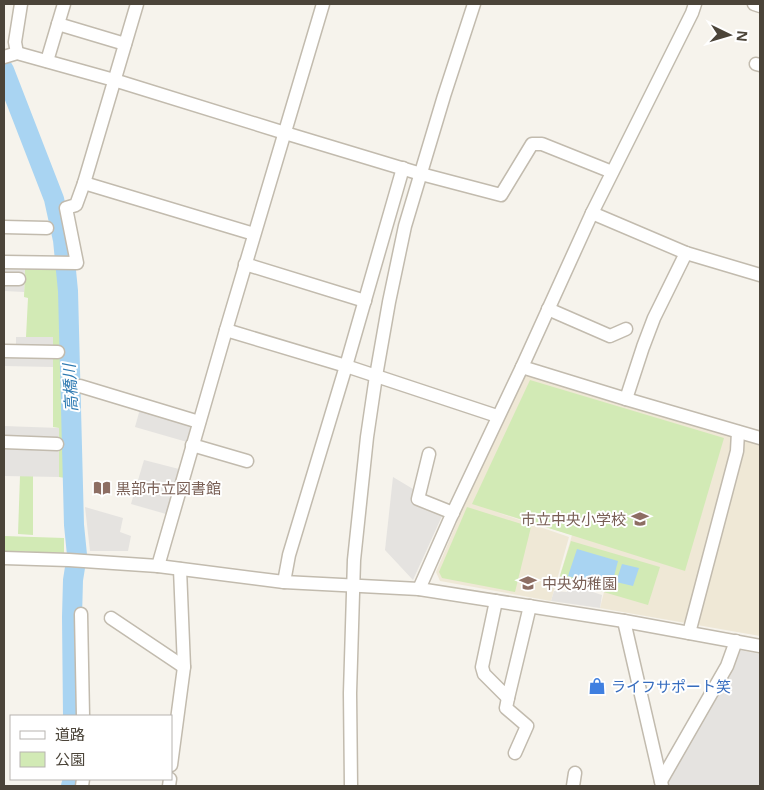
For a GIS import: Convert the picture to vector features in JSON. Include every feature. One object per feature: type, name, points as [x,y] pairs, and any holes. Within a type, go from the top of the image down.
[{"type":"street","points":[[17,53],[15,42],[21,4]]},
{"type":"street","points":[[47,61],[64,4]]},
{"type":"street","points":[[4,262],[77,263],[66,208],[76,205],[84,183],[137,4]]},
{"type":"street","points":[[158,566],[323,4]]},
{"type":"street","points":[[351,786],[350,693],[354,560],[367,437],[376,376],[405,226],[474,4]]},
{"type":"street","points":[[419,588],[592,213],[695,4]]},
{"type":"street","points":[[754,4],[760,6]]},
{"type":"street","points":[[58,24],[125,44]]},
{"type":"street","points":[[4,57],[17,53],[47,61],[421,174],[501,195],[532,144],[542,144],[612,172]]},
{"type":"street","points":[[284,582],[289,555],[403,168]]},
{"type":"street","points":[[84,183],[254,234]]},
{"type":"street","points":[[592,213],[686,253],[760,276]]},
{"type":"street","points":[[4,227],[47,228]]},
{"type":"street","points":[[626,399],[654,318],[686,253]]},
{"type":"street","points":[[246,264],[364,301]]},
{"type":"street","points":[[4,279],[19,279]]},
{"type":"street","points":[[548,309],[610,336],[626,329]]},
{"type":"street","points":[[226,330],[346,366],[498,416]]},
{"type":"street","points":[[4,351],[58,352]]},
{"type":"street","points":[[522,366],[760,438]]},
{"type":"street","points":[[80,386],[199,422]]},
{"type":"street","points":[[689,633],[737,451],[738,432]]},
{"type":"street","points":[[4,442],[57,444]]},
{"type":"street","points":[[192,446],[247,461]]},
{"type":"street","points":[[429,454],[418,499],[452,514]]},
{"type":"street","points":[[4,558],[158,566],[284,582],[419,588],[624,621],[760,646]]},
{"type":"street","points":[[172,757],[184,667],[180,569]]},
{"type":"street","points":[[496,601],[482,667],[484,674],[508,698]]},
{"type":"street","points":[[515,753],[526,726],[506,708],[530,606]]},
{"type":"street","points":[[81,614],[83,715]]},
{"type":"street","points":[[111,618],[184,667]]},
{"type":"street","points":[[624,621],[661,784]]},
{"type":"street","points":[[661,784],[727,666],[736,641]]},
{"type":"street","points":[[573,786],[575,773]]},
{"type":"shaded area","points":[[4,265],[25,266],[24,292],[4,291]]},
{"type":"shaded area","points":[[16,337],[53,337],[53,367],[4,366],[4,347],[16,347]]},
{"type":"shaded area","name":"市立中央小学校","points":[[526,372],[760,443],[760,636],[600,608],[604,592],[559,579],[572,535],[496,512],[569,537],[551,601],[440,581],[436,572],[465,503]]},
{"type":"shaded area","points":[[140,409],[193,423],[187,442],[135,427]]},
{"type":"shaded area","points":[[4,426],[59,428],[59,477],[4,476]]},
{"type":"shaded area","points":[[144,460],[179,469],[166,514],[131,504]]},
{"type":"shaded area","points":[[393,477],[423,495],[447,505],[413,580],[385,550]]},
{"type":"shaded area","points":[[85,507],[123,518],[120,532],[131,536],[128,551],[90,551]]},
{"type":"shaded area","points":[[568,584],[602,595],[600,608],[551,601],[554,591],[567,592]]},
{"type":"shaded area","points":[[739,650],[760,654],[760,786],[668,786],[668,782],[681,756],[717,698]]},
{"type":"green space","points":[[25,266],[58,266],[65,478],[59,477],[59,428],[53,427],[53,337],[26,337],[28,298],[24,297]]},
{"type":"green space","points":[[530,380],[724,438],[685,571],[472,504]]},
{"type":"green space","points":[[20,476],[33,476],[33,535],[18,534]]},
{"type":"green space","points":[[467,507],[531,527],[515,592],[442,578],[439,572]]},
{"type":"green space","points":[[4,536],[64,538],[64,553],[4,551]]},
{"type":"green space","points":[[571,541],[660,567],[648,605],[559,579]]},
{"type":"water","points":[[577,549],[618,561],[611,588],[568,576]]},
{"type":"water","points":[[622,564],[639,568],[633,586],[616,582]]},
{"type":"waterway","name":"高橋川","points":[[4,70],[54,199],[63,240],[68,291],[74,525],[77,555],[73,580],[72,617],[73,715]]},
{"type":"waterway","name":"高橋川","points":[[71,786],[73,780]]},
{"type":"place","name":"黒部市立図書館","points":[[102,488]]},
{"type":"place","name":"市立中央小学校","points":[[640,519]]},
{"type":"place","name":"中央幼稚園","points":[[528,583]]},
{"type":"place","name":"ライフサポート笑","points":[[597,686]]}]
